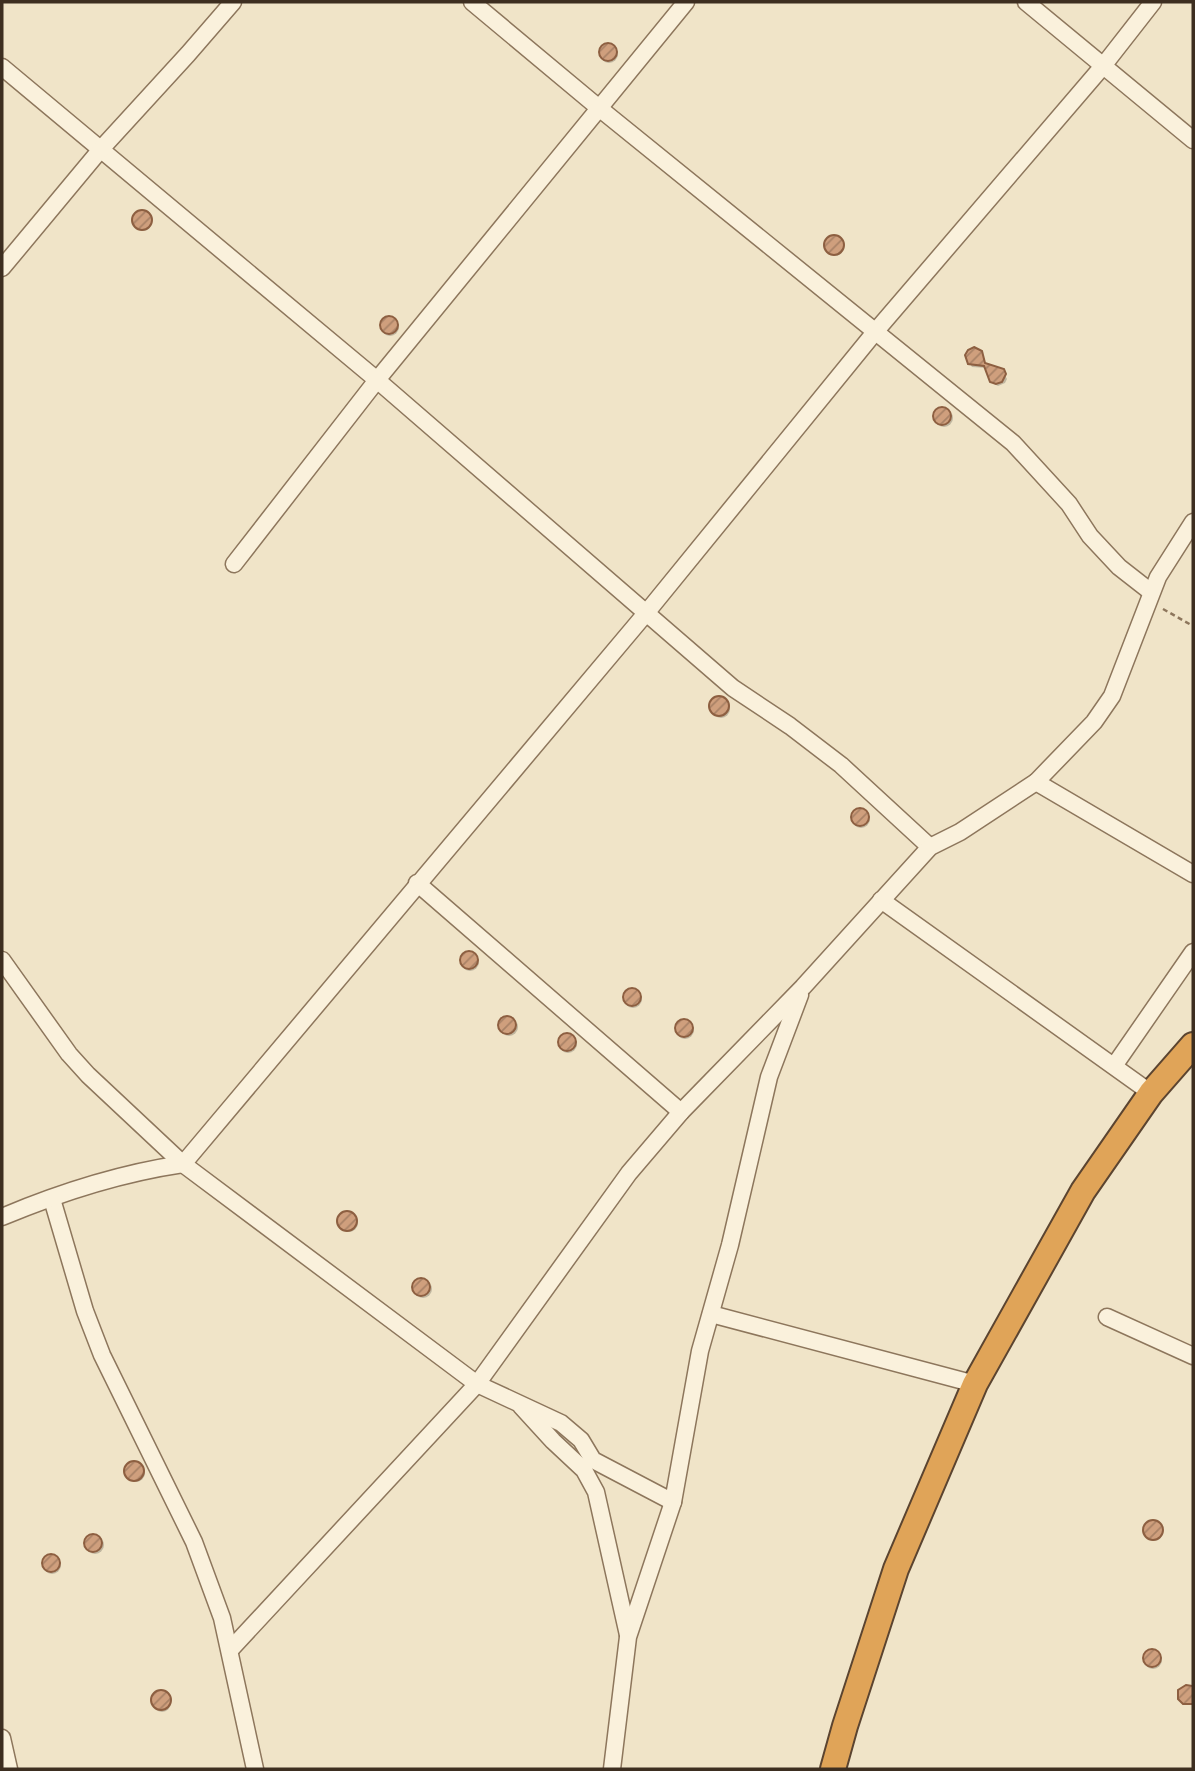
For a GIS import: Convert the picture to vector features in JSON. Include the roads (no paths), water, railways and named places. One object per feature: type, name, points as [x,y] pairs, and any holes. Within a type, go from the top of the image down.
[{"type":"highway","points":[[833,1769],[896,1569],[975,1384],[1083,1191],[1151,1093],[1193,1045]]},
{"type":"street","points":[[2,268],[101,149],[233,2]]},
{"type":"street","points":[[472,2],[1013,443],[1069,504],[1090,536],[1149,597]]},
{"type":"street","points":[[234,564],[377,380],[686,2]]},
{"type":"street","points":[[1026,2],[1193,140]]},
{"type":"street","points":[[2,1217],[153,1169],[183,1164],[648,612],[875,332],[1102,66],[1153,2]]},
{"type":"street","points":[[2,67],[377,380],[733,688],[790,726],[841,765],[930,847]]},
{"type":"street","points":[[230,1650],[477,1384],[629,1173],[681,1112],[803,987],[930,847],[960,832],[1036,782],[1094,722],[1112,696],[1158,578],[1193,522]]},
{"type":"street","points":[[1036,782],[1193,874]]},
{"type":"street","points":[[418,883],[681,1112]]},
{"type":"street","points":[[881,900],[1151,1093]]},
{"type":"street","points":[[1114,1066],[1193,952]]},
{"type":"street","points":[[2,960],[69,1054],[183,1164],[477,1384],[519,1403],[553,1441],[589,1465],[673,1502]]},
{"type":"street","points":[[612,1769],[628,1637],[673,1502],[700,1351],[712,1314],[769,1077],[803,987]]},
{"type":"street","points":[[52,1199],[93,1333],[148,1453],[194,1542],[222,1618],[255,1769]]},
{"type":"street","points":[[712,1314],[975,1384]]},
{"type":"street","points":[[1107,1317],[1193,1356]]},
{"type":"street","points":[[589,1465],[628,1637]]},
{"type":"street","points":[[2,1738],[9,1769]]}]
